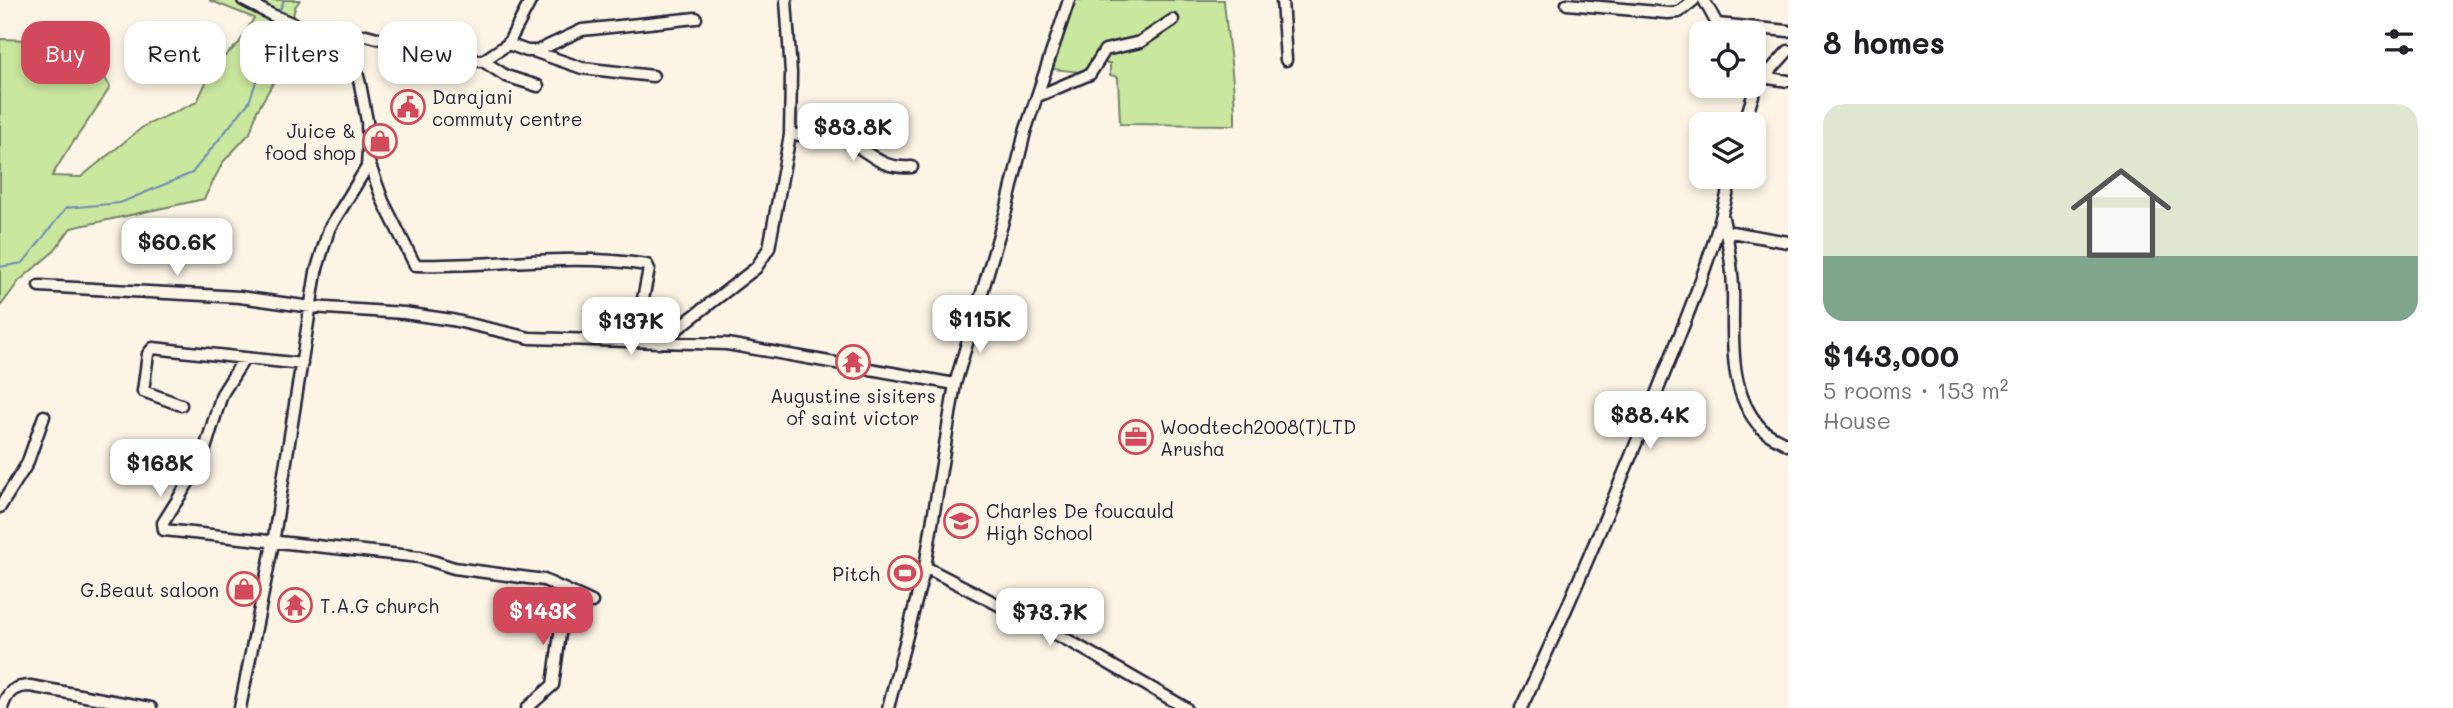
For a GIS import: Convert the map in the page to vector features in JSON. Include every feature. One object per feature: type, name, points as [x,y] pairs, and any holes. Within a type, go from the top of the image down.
[{"type":"street","points":[[243,0],[287,21]]},
{"type":"street","points":[[483,61],[508,44],[531,0]]},
{"type":"street","points":[[659,342],[763,260],[769,248],[790,135],[791,73],[786,0]]},
{"type":"street","points":[[888,708],[925,568],[955,384],[1006,211],[1025,132],[1069,0]]},
{"type":"street","points":[[1282,0],[1286,60]]},
{"type":"street","points":[[1567,4],[1668,13],[1679,12],[1694,0]]},
{"type":"street","points":[[1704,0],[1716,21]]},
{"type":"street","points":[[533,51],[551,46],[582,30],[696,18]]},
{"type":"street","points":[[1038,96],[1090,74],[1105,50],[1140,43],[1173,20]]},
{"type":"street","points":[[1766,30],[1788,31]]},
{"type":"street","points":[[364,35],[459,61],[483,61],[506,76],[538,86]]},
{"type":"street","points":[[508,44],[583,68],[653,76]]},
{"type":"street","points":[[1766,73],[1788,51]]},
{"type":"street","points":[[1766,78],[1788,81]]},
{"type":"street","points":[[240,708],[274,542],[316,272],[327,235],[368,160],[367,121],[360,84]]},
{"type":"street","points":[[790,135],[829,136],[856,146],[886,166],[912,167]]},
{"type":"street","points":[[368,160],[383,201],[415,265],[550,260],[647,265],[649,269],[640,314],[624,341]]},
{"type":"street","points":[[1521,708],[1584,573],[1683,327],[1723,217],[1729,189]]},
{"type":"street","points":[[1723,217],[1733,289],[1731,337],[1734,364],[1746,404],[1759,427],[1788,445]]},
{"type":"street","points":[[1726,231],[1788,242]]},
{"type":"street","points":[[39,286],[240,297],[311,307],[433,317],[530,338],[743,345],[955,384]]},
{"type":"street","points":[[181,405],[143,391],[150,350],[157,347],[302,364]]},
{"type":"street","points":[[243,359],[222,394],[201,462],[162,527],[166,531],[420,557],[454,568],[544,580],[592,602]]},
{"type":"street","points":[[0,507],[27,464],[44,416]]},
{"type":"street","points":[[1767,434],[1788,435]]},
{"type":"street","points":[[925,568],[1073,643],[1186,708]]},
{"type":"street","points":[[527,708],[553,685],[566,590]]},
{"type":"street","points":[[2,708],[5,689],[19,686],[42,687],[151,708]]},
{"type":"green space","points":[[209,0],[300,0],[295,7],[292,21],[252,21],[254,18]]},
{"type":"green space","points":[[1065,0],[1224,0],[1235,125],[1120,124],[1118,77],[1110,75],[1110,63],[1099,63],[1097,74],[1044,68]]},
{"type":"green space","points":[[0,39],[21,40],[21,84],[108,84],[110,87],[96,110],[52,176],[81,177],[144,126],[197,102],[205,84],[226,84],[226,55],[239,43],[240,84],[273,84],[257,111],[250,133],[223,162],[204,199],[71,228],[53,252],[19,281],[0,307]]},
{"type":"waterway","points":[[279,12],[284,0]]},
{"type":"waterway","points":[[0,267],[23,263],[66,208],[120,203],[192,173],[249,102],[255,84]]},
{"type":"place","name":"Darajani commuty centre","points":[[408,107]]},
{"type":"place","name":"Juice & food shop","points":[[380,141]]},
{"type":"place","name":"Augustine sisiters of saint victor","points":[[853,362]]},
{"type":"place","name":"Woodtech2008(T)LTD Arusha","points":[[1136,437]]},
{"type":"place","name":"Charles De foucauld High School","points":[[961,521]]},
{"type":"place","name":"Pitch","points":[[905,573]]},
{"type":"place","name":"G.Beaut saloon","points":[[244,589]]},
{"type":"place","name":"T.A.G church","points":[[295,605]]}]
